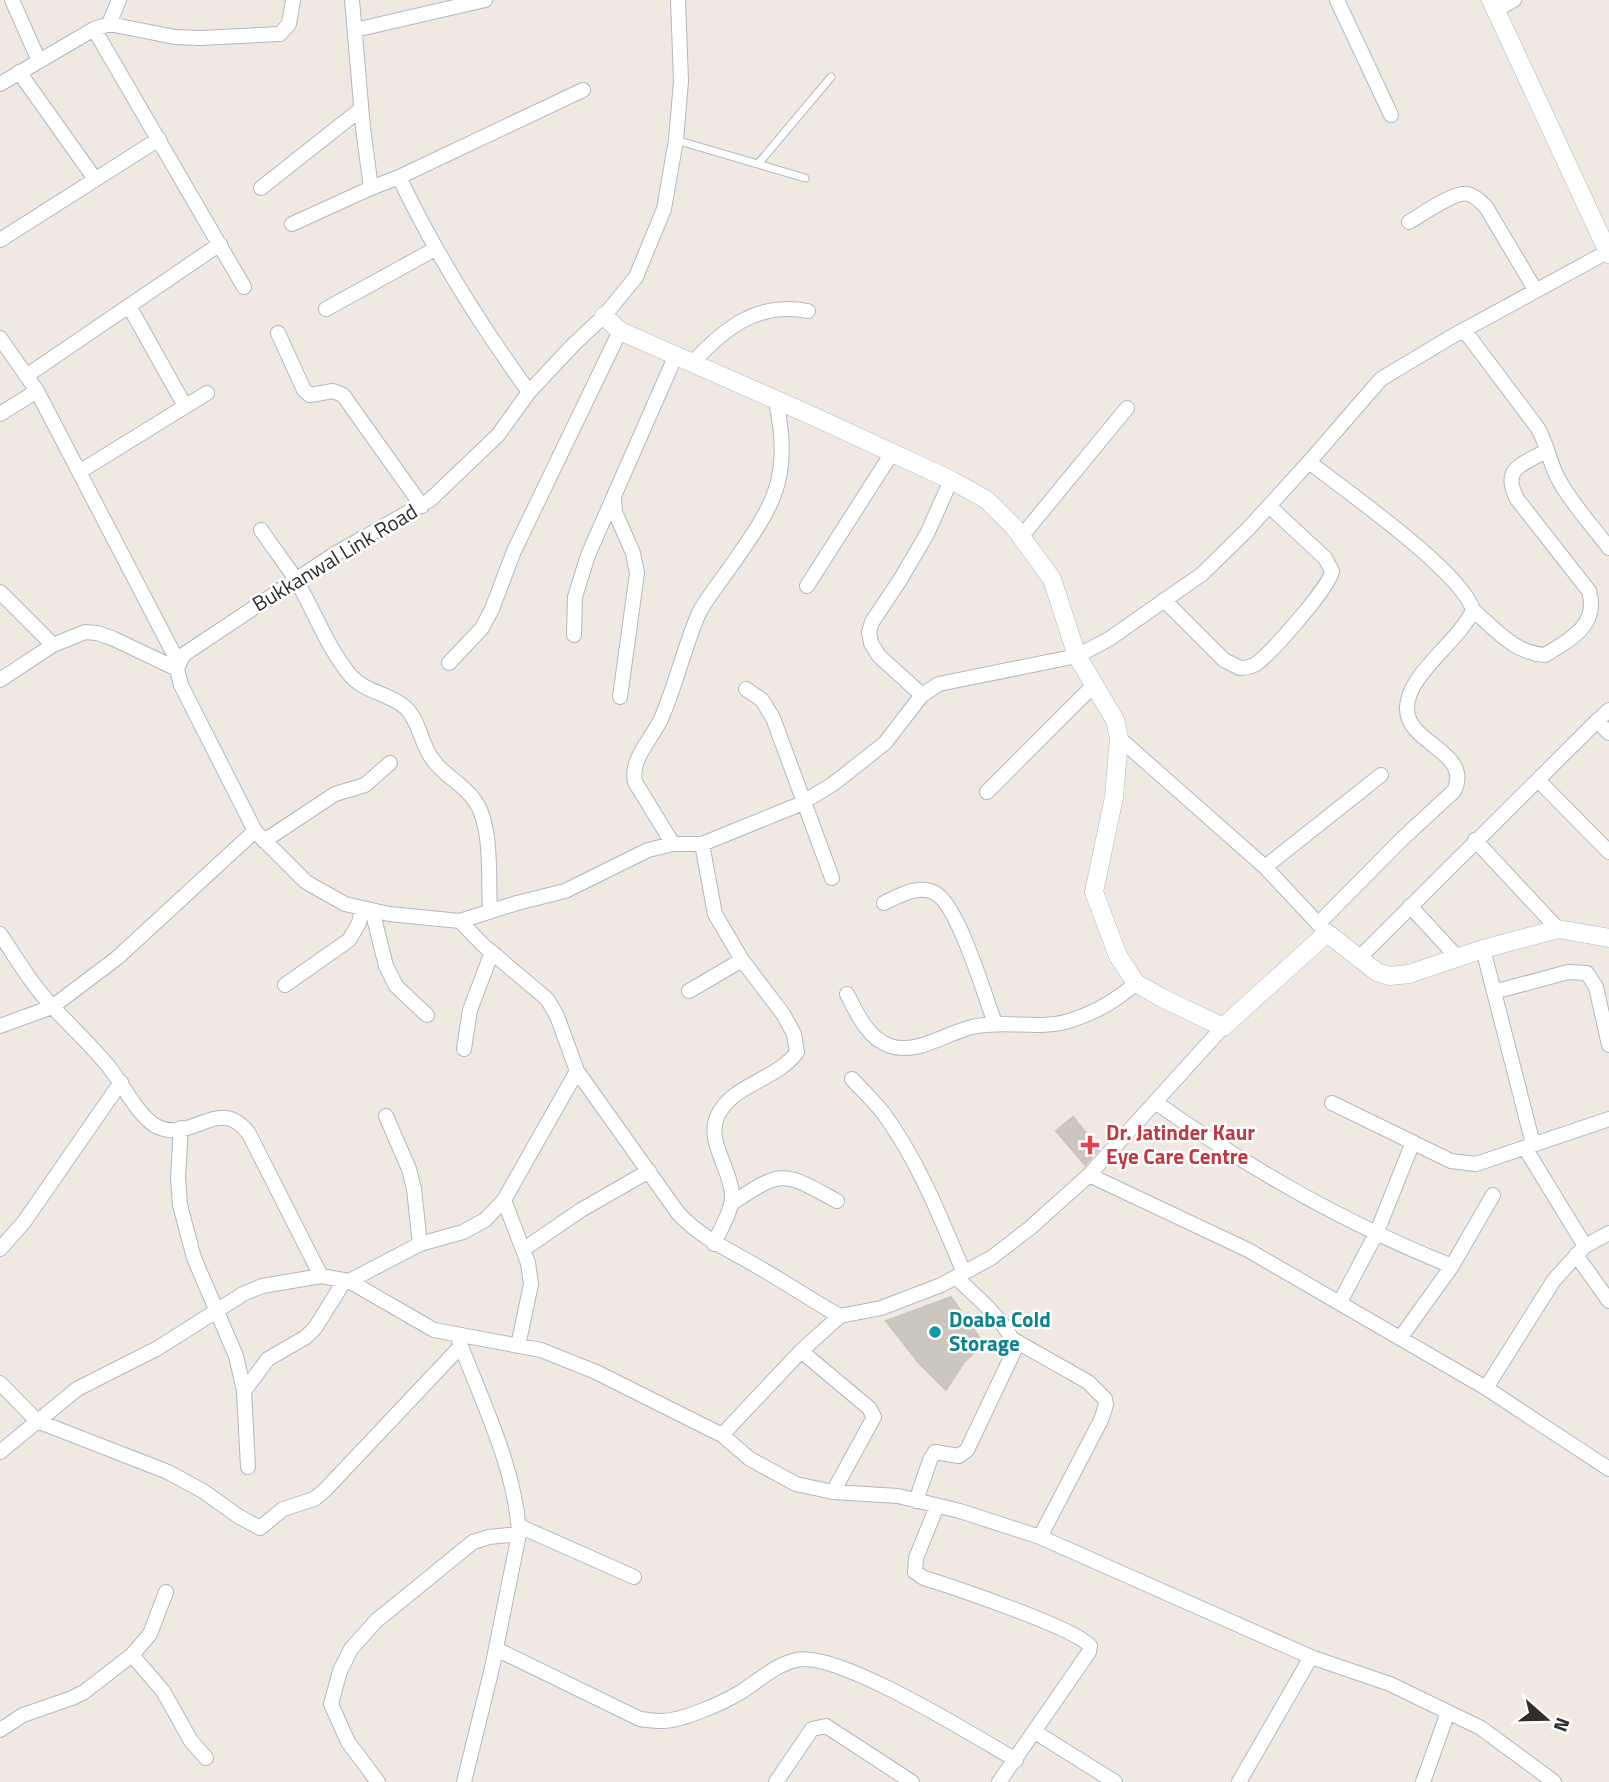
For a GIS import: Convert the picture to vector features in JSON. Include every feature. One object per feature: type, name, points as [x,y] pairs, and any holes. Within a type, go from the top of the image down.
[{"type":"street","points":[[12,0],[39,61]]},
{"type":"street","points":[[109,24],[119,0]]},
{"type":"street","points":[[0,84],[94,29],[109,24],[175,37],[274,35],[285,30],[289,24],[293,0]]},
{"type":"street","points":[[352,0],[371,188]]},
{"type":"street","points":[[355,30],[485,0]]},
{"type":"street","name":"Bukkanwal Link Road","points":[[177,666],[183,655],[295,579],[430,500],[498,435],[529,392],[604,316],[636,277],[664,209],[676,140],[681,81],[678,0]]},
{"type":"street","points":[[1337,0],[1391,115]]},
{"type":"street","points":[[0,338],[37,391],[177,666],[181,685],[260,836],[306,882],[345,904],[460,921],[565,891],[648,850],[673,844],[702,844],[804,801],[833,784],[885,743],[922,695],[939,684],[1077,656],[1109,639],[1202,574],[1269,506],[1381,379],[1464,330],[1609,252],[1494,5],[1514,0]]},
{"type":"street","points":[[94,29],[244,287]]},
{"type":"street","points":[[19,72],[96,179]]},
{"type":"street","points":[[292,224],[583,90]]},
{"type":"street","points":[[261,188],[361,109]]},
{"type":"street","points":[[0,240],[159,139]]},
{"type":"street","points":[[399,177],[435,249],[529,392]]},
{"type":"street","points":[[1409,222],[1457,194],[1466,193],[1477,198],[1486,207],[1536,291]]},
{"type":"street","points":[[26,376],[220,244]]},
{"type":"street","points":[[326,309],[435,249]]},
{"type":"street","points":[[128,306],[186,406]]},
{"type":"street","points":[[574,635],[575,597],[579,579],[614,493],[684,359],[755,314],[780,308],[808,312]]},
{"type":"street","points":[[604,316],[620,331],[951,480],[987,500],[1021,537],[1052,579],[1077,656],[1115,720],[1119,738],[1114,797],[1094,891],[1118,956],[1136,983],[1223,1027]]},
{"type":"street","points":[[1464,330],[1545,439],[1546,451],[1561,484],[1609,548]]},
{"type":"street","points":[[449,663],[475,636],[492,609],[514,551],[620,331]]},
{"type":"street","points":[[278,333],[303,390],[310,396],[333,391],[344,395],[422,506]]},
{"type":"street","points":[[0,414],[37,391]]},
{"type":"street","points":[[79,472],[207,393]]},
{"type":"street","points":[[673,844],[639,788],[633,772],[670,700],[700,612],[745,547],[779,485],[783,462],[782,432],[776,401]]},
{"type":"street","points":[[1021,537],[1127,408]]},
{"type":"street","points":[[1309,462],[1451,577],[1465,592],[1473,610],[1514,646],[1529,654],[1545,655],[1581,629],[1591,616],[1593,603],[1589,591],[1517,499],[1510,486],[1514,469],[1546,451]]},
{"type":"street","points":[[807,586],[892,453]]},
{"type":"street","points":[[922,695],[879,656],[871,643],[869,632],[872,622],[927,534],[951,480]]},
{"type":"street","points":[[614,493],[615,512],[633,553],[637,573],[620,697]]},
{"type":"street","points":[[1164,600],[1233,666],[1245,668],[1255,664],[1299,619],[1327,584],[1332,570],[1325,558],[1269,506]]},
{"type":"street","points":[[261,530],[295,579],[342,664],[353,678],[365,688],[407,709],[431,759],[475,801],[483,816],[485,830],[490,912]]},
{"type":"street","points":[[0,592],[52,645]]},
{"type":"street","points":[[722,1435],[801,1350],[840,1316],[881,1308],[942,1285],[991,1258],[1030,1228],[1089,1175],[1223,1027],[1322,928],[1403,838],[1454,791],[1458,772],[1450,760],[1413,726],[1408,719],[1406,708],[1408,697],[1419,679],[1463,628],[1473,610]]},
{"type":"street","points":[[0,680],[52,645],[85,632],[97,633],[177,666]]},
{"type":"street","points":[[987,792],[1095,684]]},
{"type":"street","points":[[746,689],[762,700],[768,708],[832,878]]},
{"type":"street","points":[[1358,958],[1609,709]]},
{"type":"street","points":[[1597,721],[1609,733]]},
{"type":"street","points":[[1119,738],[1265,867],[1322,928],[1377,972],[1399,976],[1558,929],[1591,937],[1609,938]]},
{"type":"street","points":[[0,1026],[52,1007],[117,958],[260,836],[335,794],[365,785],[390,763]]},
{"type":"street","points":[[1265,867],[1381,775]]},
{"type":"street","points":[[1538,780],[1609,852]]},
{"type":"street","points":[[1475,840],[1558,929]]},
{"type":"street","points":[[702,844],[715,914],[741,960],[783,1014],[794,1034],[797,1052],[780,1069],[734,1096],[717,1117],[716,1140],[732,1191],[731,1205],[714,1244]]},
{"type":"street","points":[[884,903],[907,892],[920,890],[935,892],[948,904],[959,925],[995,1023]]},
{"type":"street","points":[[1410,906],[1457,957]]},
{"type":"street","points":[[285,985],[349,940],[367,909]]},
{"type":"street","points":[[367,909],[386,966],[396,986],[427,1015]]},
{"type":"street","points":[[460,921],[547,999],[557,1016],[577,1071],[678,1213],[693,1229],[714,1244],[761,1268],[840,1316]]},
{"type":"street","points":[[0,934],[52,1007],[87,1041],[143,1114],[156,1126],[172,1130],[227,1117],[242,1125],[321,1276]]},
{"type":"street","points":[[1483,949],[1529,1146],[1580,1250],[1609,1301]]},
{"type":"street","points":[[464,1049],[470,1010],[492,952]]},
{"type":"street","points":[[689,991],[741,960]]},
{"type":"street","points":[[1494,992],[1568,972],[1587,973],[1596,987],[1609,1045]]},
{"type":"street","points":[[847,993],[868,1030],[878,1040],[890,1045],[914,1047],[972,1027],[995,1023],[1047,1025],[1070,1021],[1097,1011],[1119,998],[1136,983]]},
{"type":"street","points":[[244,1391],[268,1359],[306,1337],[315,1328],[347,1280],[420,1244],[463,1232],[485,1220],[504,1200],[577,1071]]},
{"type":"street","points":[[852,1079],[883,1113],[902,1140],[932,1198],[960,1275],[1006,1329],[1014,1340],[1016,1349],[967,1450],[959,1457],[935,1452],[916,1501]]},
{"type":"street","points":[[0,1249],[23,1223],[121,1082]]},
{"type":"street","points":[[1155,1102],[1211,1142],[1377,1232],[1452,1266]]},
{"type":"street","points":[[1332,1103],[1464,1165],[1476,1164],[1609,1119]]},
{"type":"street","points":[[386,1116],[409,1169],[420,1244]]},
{"type":"street","points":[[181,1128],[178,1177],[180,1205],[194,1258],[236,1356],[244,1391],[248,1467]]},
{"type":"street","points":[[1340,1302],[1377,1232],[1413,1142]]},
{"type":"street","points":[[524,1249],[581,1210],[649,1171]]},
{"type":"street","points":[[1089,1175],[1248,1250],[1340,1302],[1486,1388],[1609,1469]]},
{"type":"street","points":[[731,1205],[760,1184],[786,1177],[800,1181],[837,1201]]},
{"type":"street","points":[[1401,1338],[1452,1266],[1493,1195]]},
{"type":"street","points":[[504,1200],[524,1249],[531,1284],[518,1346]]},
{"type":"street","points":[[1486,1388],[1554,1280],[1580,1250],[1609,1233]]},
{"type":"street","points":[[0,1452],[77,1390],[158,1349],[215,1310],[262,1286],[321,1276],[347,1280],[434,1330],[459,1341],[541,1350],[596,1372],[722,1435],[750,1459],[796,1484],[833,1492],[898,1496],[1040,1537],[1311,1657],[1390,1684],[1481,1728],[1554,1782]]},
{"type":"street","points":[[1014,1340],[1088,1382],[1105,1399],[1106,1405],[1101,1420],[1040,1537]]},
{"type":"street","points":[[0,1383],[37,1421],[168,1472],[204,1491],[260,1528],[283,1509],[314,1499],[325,1490],[459,1341]]},
{"type":"street","points":[[459,1341],[499,1444],[518,1514],[519,1530],[496,1649],[464,1782]]},
{"type":"street","points":[[801,1350],[869,1408],[874,1417],[833,1492]]},
{"type":"street","points":[[937,1506],[916,1558],[915,1572],[924,1578],[1060,1628],[1090,1646],[1089,1653],[999,1782]]},
{"type":"street","points":[[378,1782],[348,1742],[331,1704],[340,1671],[351,1649],[376,1621],[473,1542],[519,1530],[634,1577]]},
{"type":"street","points":[[0,1730],[23,1715],[84,1692],[132,1655],[150,1634],[166,1592]]},
{"type":"street","points":[[496,1649],[640,1719],[660,1721],[676,1720],[739,1693],[796,1659],[812,1658],[833,1663],[930,1709],[1016,1760]]},
{"type":"street","points":[[132,1655],[168,1697],[191,1741],[206,1758]]},
{"type":"street","points":[[1239,1782],[1311,1657]]},
{"type":"street","points":[[1423,1782],[1448,1712]]},
{"type":"street","points":[[776,1782],[812,1728],[826,1726],[912,1782]]},
{"type":"street","points":[[1035,1732],[1115,1782]]},
{"type":"lane","points":[[758,164],[831,77]]},
{"type":"lane","points":[[676,140],[804,178]]},
{"type":"building","points":[[1073,1117],[1099,1149],[1085,1165],[1056,1131]]},
{"type":"building","name":"Doaba Cold Storage","points":[[951,1297],[984,1344],[965,1361],[946,1390],[919,1363],[886,1321]]},
{"type":"place","name":"Dr. Jatinder Kaur Eye Care Centre","points":[[1090,1145]]},
{"type":"place","name":"Doaba Cold Storage","points":[[935,1332]]}]
